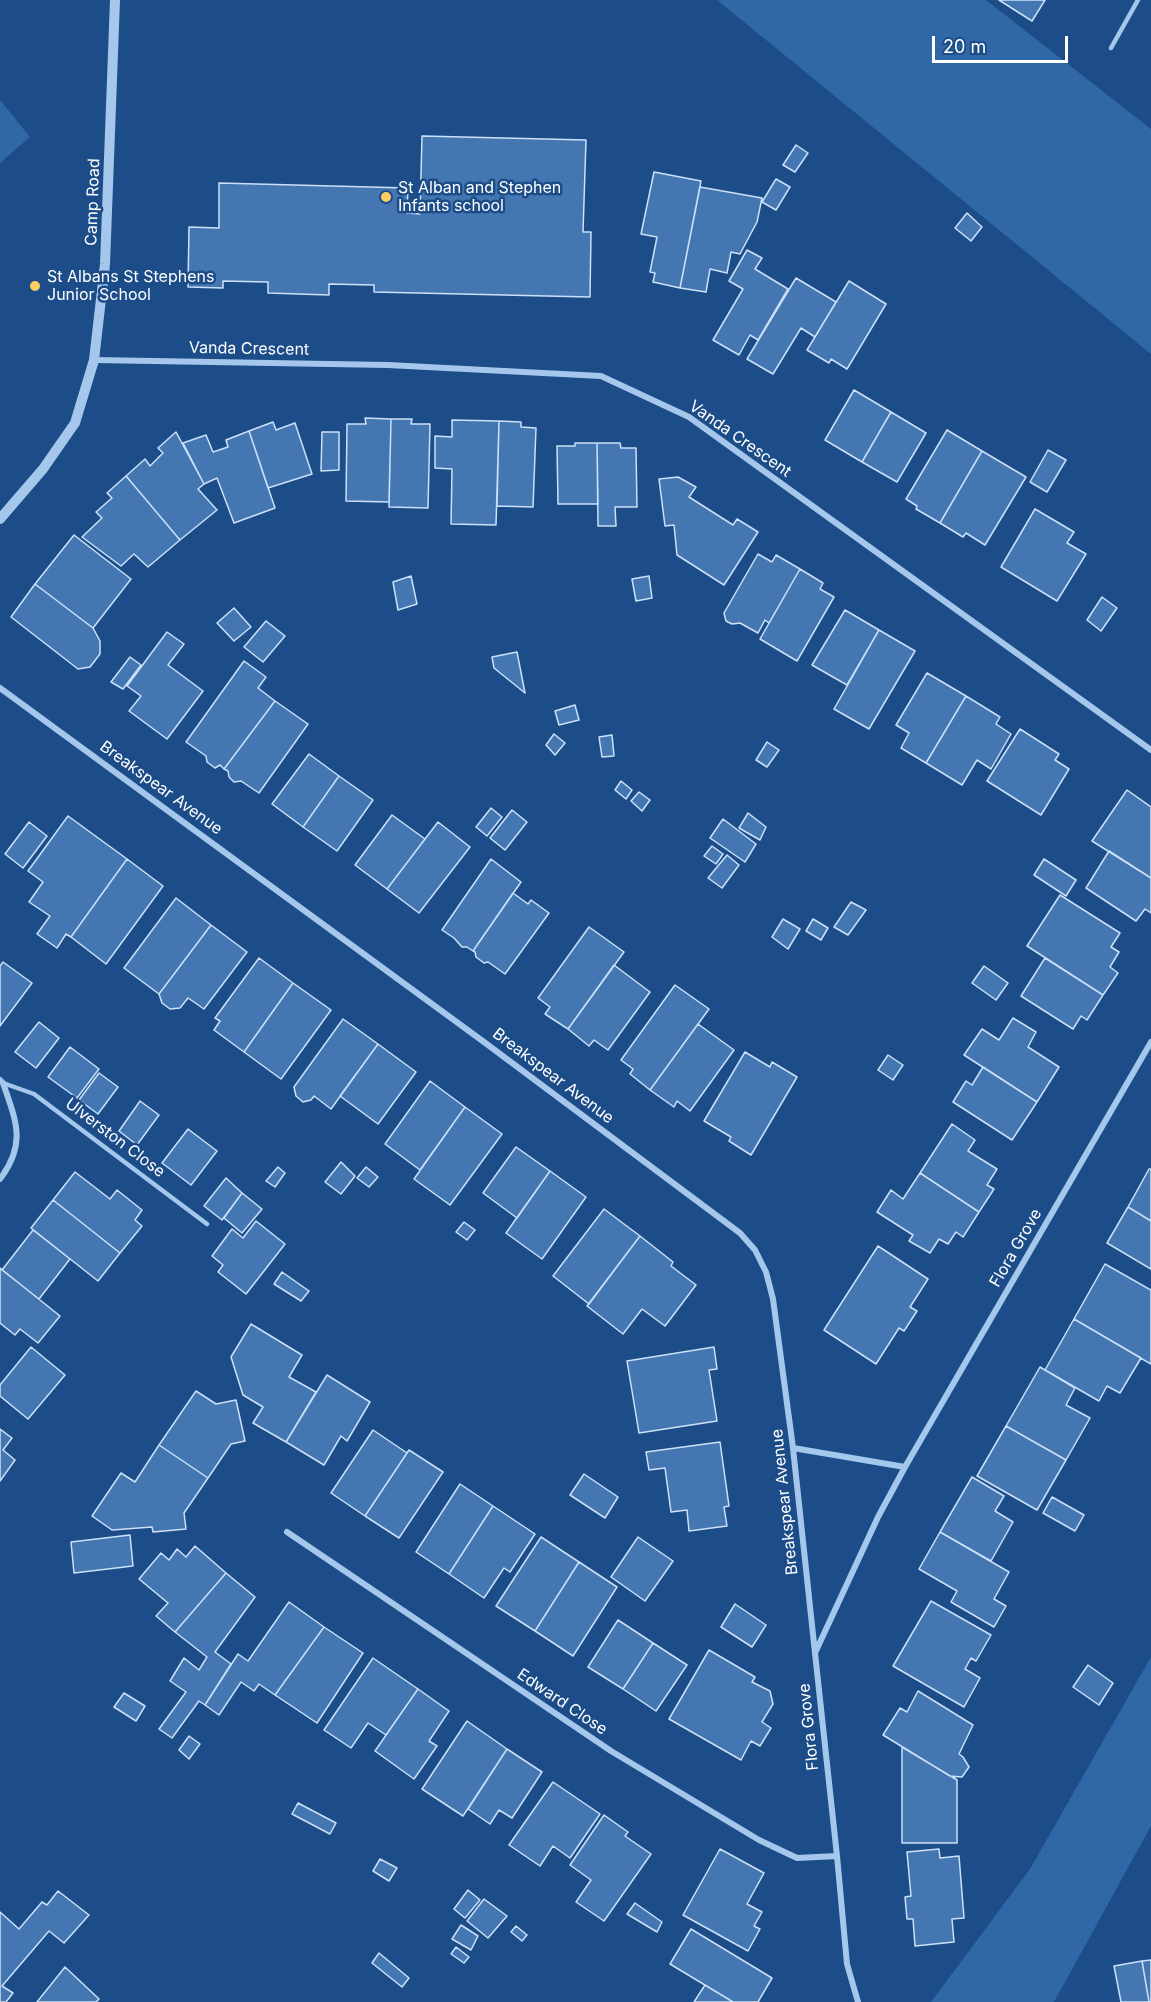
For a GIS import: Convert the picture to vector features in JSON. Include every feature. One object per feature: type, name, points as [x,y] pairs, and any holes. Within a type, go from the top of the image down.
[{"type":"street","name":"Camp Road","points":[[0,519],[43,470],[75,423],[94,360],[105,264],[116,0]]},
{"type":"street","name":"Vanda Crescent","points":[[94,360],[388,364],[601,376],[689,417],[1151,750]]},
{"type":"street","name":"Breakspear Avenue","points":[[0,688],[465,1028],[740,1233],[755,1250],[766,1272],[773,1299],[793,1448],[815,1653]]},
{"type":"street","name":"Flora Grove","points":[[858,2002],[847,1964],[815,1653],[878,1517],[905,1467],[1151,1042]]},
{"type":"street","name":"Ulverston Close","points":[[0,1179],[16,1151],[16,1123],[2,1081]]},
{"type":"street","points":[[793,1448],[905,1467]]},
{"type":"street","name":"Edward Close","points":[[288,1532],[611,1751],[759,1840],[797,1858],[837,1856]]},
{"type":"lane","points":[[1111,48],[1138,0]]},
{"type":"lane","name":"Ulverston Close","points":[[2,1081],[34,1094],[207,1224]]},
{"type":"shaded area","points":[[717,0],[986,0],[1151,129],[1151,354]]},
{"type":"shaded area","points":[[0,100],[30,137],[0,163]]},
{"type":"shaded area","points":[[1151,1657],[1151,1826],[1054,2002],[931,2002],[1030,1869]]},
{"type":"building","points":[[999,0],[1045,0],[1032,21]]},
{"type":"building","points":[[422,136],[586,140],[583,232],[591,232],[590,297],[374,292],[374,285],[329,284],[329,295],[268,293],[268,282],[223,281],[223,288],[188,287],[189,227],[219,228],[219,183],[408,188],[407,213],[420,214]]},
{"type":"building","points":[[796,145],[808,153],[795,172],[783,165]]},
{"type":"building","points":[[654,172],[701,181],[680,288],[653,282],[655,273],[650,272],[657,237],[641,234]]},
{"type":"building","points":[[776,179],[790,187],[776,210],[762,202]]},
{"type":"building","points":[[700,187],[762,198],[757,222],[740,254],[731,252],[727,273],[710,269],[706,292],[680,288]]},
{"type":"building","points":[[967,213],[982,227],[971,241],[955,228]]},
{"type":"building","points":[[747,250],[762,258],[755,269],[788,289],[758,340],[750,335],[739,355],[713,340],[743,289],[729,281]]},
{"type":"building","points":[[796,278],[836,302],[815,337],[801,328],[773,374],[747,359]]},
{"type":"building","points":[[849,281],[886,304],[847,369],[831,359],[829,363],[807,350]]},
{"type":"building","points":[[854,390],[891,412],[862,462],[825,440]]},
{"type":"building","points":[[891,412],[926,433],[897,482],[862,462]]},
{"type":"building","points":[[365,418],[391,419],[389,502],[346,501],[347,424],[366,424]]},
{"type":"building","points":[[391,419],[412,419],[411,424],[430,424],[428,508],[389,507]]},
{"type":"building","points":[[452,420],[499,421],[496,525],[451,524],[452,469],[435,468],[435,436],[452,437]]},
{"type":"building","points":[[499,421],[521,422],[521,427],[536,428],[533,507],[497,506]]},
{"type":"building","points":[[273,422],[276,430],[295,423],[312,474],[268,488],[249,431]]},
{"type":"building","points":[[947,430],[982,451],[940,523],[916,509],[917,506],[906,499]]},
{"type":"building","points":[[249,431],[275,508],[234,523],[217,478],[204,484],[183,443],[206,435],[213,452],[228,447],[226,440]]},
{"type":"building","points":[[176,432],[204,484],[198,489],[217,510],[180,540],[126,476],[145,459],[150,466],[163,453],[158,448]]},
{"type":"building","points":[[322,432],[339,432],[339,470],[321,471]]},
{"type":"building","points":[[575,443],[597,443],[598,504],[558,504],[557,446],[575,446]]},
{"type":"building","points":[[597,443],[620,443],[621,448],[636,448],[637,507],[615,507],[616,526],[598,526]]},
{"type":"building","points":[[1048,450],[1066,460],[1047,492],[1030,482]]},
{"type":"building","points":[[982,451],[1026,477],[985,545],[966,533],[963,537],[940,523]]},
{"type":"building","points":[[126,476],[180,540],[148,567],[134,554],[121,566],[82,537],[102,518],[96,512],[112,498],[107,493]]},
{"type":"building","points":[[678,477],[696,487],[689,497],[733,525],[737,519],[758,532],[724,585],[677,555],[674,525],[665,526],[659,479]]},
{"type":"building","points":[[1035,509],[1074,532],[1067,543],[1086,554],[1057,601],[1001,567]]},
{"type":"building","points":[[74,535],[131,579],[93,628],[35,584]]},
{"type":"building","points":[[758,554],[772,562],[776,555],[800,569],[769,623],[765,620],[758,633],[740,623],[732,624],[726,621],[724,613]]},
{"type":"building","points":[[800,569],[823,583],[820,589],[834,597],[797,661],[760,639]]},
{"type":"building","points":[[411,576],[417,604],[398,610],[393,582]]},
{"type":"building","points":[[649,576],[652,598],[636,601],[632,579]]},
{"type":"building","points":[[35,584],[93,628],[100,641],[100,654],[90,667],[78,669],[11,617]]},
{"type":"building","points":[[1102,597],[1117,608],[1101,631],[1087,620]]},
{"type":"building","points":[[234,608],[251,627],[234,641],[217,623]]},
{"type":"building","points":[[845,610],[879,630],[847,685],[812,665]]},
{"type":"building","points":[[266,621],[285,636],[263,662],[244,647]]},
{"type":"building","points":[[879,630],[915,651],[869,729],[834,709]]},
{"type":"building","points":[[167,632],[184,644],[168,665],[203,691],[167,739],[129,711],[141,696],[127,686]]},
{"type":"building","points":[[517,652],[525,693],[494,668],[492,657]]},
{"type":"building","points":[[130,657],[141,665],[123,689],[111,682]]},
{"type":"building","points":[[244,661],[266,677],[258,688],[275,701],[224,769],[220,765],[215,768],[207,762],[206,756],[186,742]]},
{"type":"building","points":[[927,673],[966,696],[926,763],[901,748],[909,733],[896,725]]},
{"type":"building","points":[[966,696],[1000,717],[996,724],[1011,734],[991,769],[977,760],[962,785],[926,763]]},
{"type":"building","points":[[275,701],[308,724],[259,793],[241,781],[234,782],[229,777],[228,771],[224,769]]},
{"type":"building","points":[[575,705],[579,720],[559,725],[555,711]]},
{"type":"building","points":[[1020,729],[1059,754],[1055,760],[1069,769],[1041,815],[987,781]]},
{"type":"building","points":[[554,734],[565,743],[555,755],[546,745]]},
{"type":"building","points":[[612,735],[614,756],[602,757],[599,737]]},
{"type":"building","points":[[767,742],[779,750],[767,767],[756,760]]},
{"type":"building","points":[[309,754],[339,776],[303,827],[272,804]]},
{"type":"building","points":[[339,776],[373,800],[337,851],[303,827]]},
{"type":"building","points":[[621,781],[632,790],[626,799],[615,790]]},
{"type":"building","points":[[1127,790],[1151,807],[1151,878],[1092,841]]},
{"type":"building","points":[[639,792],[650,800],[642,811],[631,801]]},
{"type":"building","points":[[491,808],[502,817],[487,836],[476,827]]},
{"type":"building","points":[[512,810],[527,822],[505,850],[490,838]]},
{"type":"building","points":[[748,813],[766,827],[760,840],[739,828]]},
{"type":"building","points":[[392,815],[425,839],[387,889],[355,865]]},
{"type":"building","points":[[68,816],[127,859],[71,937],[66,934],[57,948],[37,934],[50,916],[29,902],[43,882],[28,871]]},
{"type":"building","points":[[723,819],[756,844],[745,862],[710,838]]},
{"type":"building","points":[[29,822],[47,836],[23,868],[5,854]]},
{"type":"building","points":[[438,822],[470,847],[419,913],[387,889]]},
{"type":"building","points":[[712,846],[723,854],[716,864],[704,856]]},
{"type":"building","points":[[1109,851],[1151,878],[1151,913],[1145,909],[1136,921],[1086,888]]},
{"type":"building","points":[[727,855],[739,865],[722,888],[708,878]]},
{"type":"building","points":[[127,859],[163,886],[106,964],[71,937]]},
{"type":"building","points":[[491,859],[521,882],[473,951],[462,947],[442,930]]},
{"type":"building","points":[[1044,859],[1076,880],[1066,896],[1034,875]]},
{"type":"building","points":[[513,893],[528,904],[531,900],[549,913],[505,974],[488,962],[484,963],[476,957],[473,951]]},
{"type":"building","points":[[1060,895],[1120,933],[1111,947],[1119,952],[1110,967],[1118,973],[1103,995],[1027,946]]},
{"type":"building","points":[[176,898],[211,925],[159,994],[124,968]]},
{"type":"building","points":[[851,902],[866,910],[848,935],[834,927]]},
{"type":"building","points":[[783,919],[800,929],[788,949],[772,937]]},
{"type":"building","points":[[813,919],[828,928],[821,940],[806,931]]},
{"type":"building","points":[[211,925],[247,952],[204,1009],[188,998],[180,1008],[170,1009],[162,1003],[159,994]]},
{"type":"building","points":[[589,927],[624,952],[568,1029],[545,1014],[550,1007],[538,998]]},
{"type":"building","points":[[259,958],[293,983],[244,1052],[214,1030],[220,1021],[215,1018]]},
{"type":"building","points":[[1045,958],[1103,995],[1087,1020],[1081,1016],[1073,1029],[1021,996]]},
{"type":"building","points":[[3,962],[32,983],[0,1026],[0,966]]},
{"type":"building","points":[[614,965],[650,992],[608,1050],[594,1040],[589,1046],[568,1029]]},
{"type":"building","points":[[984,966],[1008,983],[996,1000],[972,983]]},
{"type":"building","points":[[293,983],[331,1010],[281,1079],[244,1052]]},
{"type":"building","points":[[675,985],[709,1009],[650,1090],[630,1074],[633,1069],[621,1060]]},
{"type":"building","points":[[1013,1018],[1036,1032],[1028,1047],[1059,1067],[1037,1102],[964,1055],[982,1029],[999,1040]]},
{"type":"building","points":[[343,1019],[378,1044],[331,1109],[314,1096],[311,1100],[303,1102],[296,1096],[294,1087]]},
{"type":"building","points":[[39,1022],[59,1038],[36,1068],[15,1052]]},
{"type":"building","points":[[698,1024],[734,1050],[690,1111],[677,1101],[674,1107],[650,1090]]},
{"type":"building","points":[[378,1044],[416,1072],[378,1124],[340,1096]]},
{"type":"building","points":[[70,1047],[99,1069],[77,1098],[48,1077]]},
{"type":"building","points":[[745,1052],[770,1067],[772,1062],[797,1077],[751,1155],[729,1141],[731,1137],[704,1121]]},
{"type":"building","points":[[888,1055],[903,1065],[893,1080],[878,1070]]},
{"type":"building","points":[[983,1067],[1037,1102],[1012,1140],[953,1102],[966,1081],[972,1085]]},
{"type":"building","points":[[99,1073],[118,1087],[98,1114],[79,1100]]},
{"type":"building","points":[[430,1081],[465,1107],[420,1170],[385,1144]]},
{"type":"building","points":[[140,1101],[159,1115],[137,1145],[119,1131]]},
{"type":"building","points":[[465,1107],[502,1134],[450,1205],[414,1179]]},
{"type":"building","points":[[952,1124],[975,1140],[968,1151],[997,1169],[987,1185],[994,1189],[979,1212],[920,1173]]},
{"type":"building","points":[[188,1129],[217,1151],[191,1185],[162,1163]]},
{"type":"building","points":[[516,1147],[550,1171],[517,1218],[483,1193]]},
{"type":"building","points":[[341,1162],[355,1176],[341,1194],[325,1182]]},
{"type":"building","points":[[278,1167],[285,1173],[275,1187],[266,1181]]},
{"type":"building","points":[[366,1167],[378,1177],[369,1187],[357,1178]]},
{"type":"building","points":[[1151,1169],[1151,1221],[1128,1207]]},
{"type":"building","points":[[550,1171],[586,1197],[542,1259],[506,1233]]},
{"type":"building","points":[[75,1172],[110,1199],[117,1190],[142,1210],[135,1220],[142,1226],[120,1253],[53,1200]]},
{"type":"building","points":[[920,1173],[979,1212],[963,1237],[956,1232],[948,1244],[939,1239],[930,1253],[909,1241],[913,1235],[877,1212],[891,1190],[903,1199]]},
{"type":"building","points":[[226,1178],[242,1193],[222,1220],[204,1206]]},
{"type":"building","points":[[242,1193],[262,1209],[242,1233],[224,1218]]},
{"type":"building","points":[[53,1200],[120,1253],[98,1281],[31,1228]]},
{"type":"building","points":[[1128,1207],[1151,1221],[1151,1269],[1107,1243]]},
{"type":"building","points":[[604,1209],[640,1236],[589,1304],[553,1276]]},
{"type":"building","points":[[256,1221],[285,1244],[246,1294],[218,1272],[223,1265],[212,1256],[232,1229],[243,1238]]},
{"type":"building","points":[[464,1222],[475,1230],[467,1240],[456,1232]]},
{"type":"building","points":[[33,1230],[70,1259],[39,1299],[2,1270]]},
{"type":"building","points":[[640,1236],[673,1262],[671,1266],[696,1285],[665,1326],[642,1309],[623,1334],[587,1306]]},
{"type":"building","points":[[878,1246],[928,1279],[910,1307],[917,1311],[904,1331],[899,1328],[876,1364],[824,1330]]},
{"type":"building","points":[[1105,1264],[1151,1290],[1151,1364],[1074,1319]]},
{"type":"building","points":[[0,1268],[60,1316],[38,1343],[20,1329],[15,1335],[0,1323]]},
{"type":"building","points":[[282,1272],[309,1291],[301,1301],[274,1284]]},
{"type":"building","points":[[1074,1319],[1141,1358],[1120,1393],[1107,1386],[1099,1401],[1045,1370]]},
{"type":"building","points":[[251,1324],[302,1355],[289,1377],[316,1392],[286,1442],[253,1423],[263,1407],[243,1395],[231,1357]]},
{"type":"building","points":[[31,1347],[65,1375],[28,1419],[0,1396],[0,1385]]},
{"type":"building","points":[[714,1347],[717,1369],[709,1370],[717,1421],[639,1433],[627,1361]]},
{"type":"building","points":[[1040,1367],[1075,1388],[1066,1405],[1090,1418],[1066,1460],[1006,1426]]},
{"type":"building","points":[[327,1375],[370,1402],[347,1441],[341,1436],[324,1465],[286,1442]]},
{"type":"building","points":[[196,1391],[216,1404],[236,1400],[245,1441],[231,1444],[208,1478],[159,1445]]},
{"type":"building","points":[[1006,1426],[1066,1460],[1037,1510],[977,1476]]},
{"type":"building","points":[[0,1429],[12,1438],[3,1450],[15,1460],[0,1481]]},
{"type":"building","points":[[373,1430],[407,1453],[365,1516],[331,1493]]},
{"type":"building","points":[[720,1442],[729,1506],[724,1507],[727,1526],[689,1531],[687,1510],[671,1512],[665,1468],[649,1470],[646,1452]]},
{"type":"building","points":[[159,1445],[208,1478],[184,1513],[186,1529],[153,1532],[152,1527],[112,1530],[92,1516],[121,1473],[135,1482]]},
{"type":"building","points":[[409,1450],[443,1472],[399,1538],[365,1516]]},
{"type":"building","points":[[584,1474],[618,1497],[605,1518],[570,1495]]},
{"type":"building","points":[[972,1477],[1004,1496],[995,1511],[1013,1522],[991,1561],[940,1532]]},
{"type":"building","points":[[460,1484],[493,1506],[449,1574],[416,1552]]},
{"type":"building","points":[[1052,1497],[1084,1515],[1075,1531],[1043,1513]]},
{"type":"building","points":[[493,1506],[535,1534],[510,1572],[504,1568],[484,1598],[449,1574]]},
{"type":"building","points":[[940,1532],[1009,1572],[994,1599],[1006,1606],[994,1627],[951,1602],[957,1591],[919,1569]]},
{"type":"building","points":[[130,1535],[133,1566],[74,1573],[71,1542]]},
{"type":"building","points":[[541,1537],[579,1562],[535,1631],[496,1606]]},
{"type":"building","points":[[638,1537],[673,1561],[645,1601],[611,1577]]},
{"type":"building","points":[[195,1546],[226,1573],[175,1632],[156,1616],[168,1603],[139,1579],[161,1553],[169,1560],[177,1549],[186,1557]]},
{"type":"building","points":[[579,1562],[617,1587],[573,1656],[535,1631]]},
{"type":"building","points":[[226,1573],[255,1597],[215,1652],[231,1664],[205,1705],[199,1701],[172,1738],[159,1729],[186,1692],[170,1681],[184,1658],[199,1670],[207,1657],[175,1632]]},
{"type":"building","points":[[931,1601],[991,1635],[976,1661],[971,1658],[965,1669],[980,1678],[964,1707],[893,1666]]},
{"type":"building","points":[[289,1602],[324,1627],[275,1695],[259,1684],[254,1691],[241,1682],[219,1715],[205,1705],[238,1654],[248,1661]]},
{"type":"building","points":[[735,1604],[766,1625],[752,1647],[721,1627]]},
{"type":"building","points":[[618,1620],[653,1643],[623,1689],[588,1667]]},
{"type":"building","points":[[324,1627],[363,1653],[317,1723],[275,1695]]},
{"type":"building","points":[[653,1643],[687,1665],[656,1711],[623,1689]]},
{"type":"building","points":[[709,1650],[755,1677],[752,1682],[770,1691],[773,1704],[762,1722],[771,1728],[760,1746],[751,1741],[741,1760],[669,1719]]},
{"type":"building","points":[[373,1658],[418,1689],[386,1735],[368,1723],[351,1748],[324,1730]]},
{"type":"building","points":[[1088,1665],[1113,1683],[1099,1705],[1073,1687]]},
{"type":"building","points":[[418,1689],[449,1711],[429,1741],[437,1746],[414,1779],[375,1751]]},
{"type":"building","points":[[918,1691],[973,1725],[959,1754],[969,1767],[962,1777],[950,1776],[883,1735],[900,1708],[907,1712]]},
{"type":"building","points":[[124,1693],[145,1706],[136,1721],[114,1707]]},
{"type":"building","points":[[467,1721],[507,1749],[463,1816],[422,1789]]},
{"type":"building","points":[[189,1736],[200,1744],[189,1759],[179,1750]]},
{"type":"building","points":[[902,1747],[957,1780],[957,1843],[902,1843]]},
{"type":"building","points":[[507,1749],[542,1772],[512,1818],[499,1810],[490,1824],[468,1809]]},
{"type":"building","points":[[553,1782],[600,1814],[570,1858],[553,1846],[540,1866],[509,1845]]},
{"type":"building","points":[[298,1803],[336,1823],[330,1834],[292,1814]]},
{"type":"building","points":[[604,1815],[628,1832],[625,1836],[651,1854],[604,1921],[576,1902],[591,1880],[570,1865]]},
{"type":"building","points":[[720,1849],[764,1873],[747,1904],[762,1912],[754,1926],[760,1929],[748,1951],[683,1915]]},
{"type":"building","points":[[939,1849],[940,1858],[959,1856],[964,1918],[952,1919],[954,1942],[915,1946],[913,1919],[907,1919],[905,1897],[911,1896],[907,1852]]},
{"type":"building","points":[[380,1859],[397,1868],[389,1881],[373,1871]]},
{"type":"building","points":[[468,1890],[480,1900],[465,1918],[454,1909]]},
{"type":"building","points":[[58,1891],[89,1915],[64,1943],[49,1931],[2,1986],[13,1993],[6,2002],[0,2002],[0,1912],[19,1929],[42,1902],[47,1905]]},
{"type":"building","points":[[484,1899],[507,1916],[488,1938],[467,1921]]},
{"type":"building","points":[[635,1903],[662,1922],[657,1932],[627,1914]]},
{"type":"building","points":[[461,1925],[478,1936],[471,1950],[452,1939]]},
{"type":"building","points":[[516,1926],[527,1935],[522,1941],[511,1932]]},
{"type":"building","points":[[691,1929],[772,1978],[758,2002],[733,2002],[670,1964]]},
{"type":"building","points":[[456,1947],[469,1957],[464,1963],[451,1954]]},
{"type":"building","points":[[379,1953],[409,1978],[402,1987],[372,1963]]},
{"type":"building","points":[[1151,1960],[1151,2002],[1149,2002],[1142,1961]]},
{"type":"building","points":[[1142,1961],[1149,2002],[1121,2002],[1114,1966]]},
{"type":"building","points":[[65,1967],[99,1999],[96,2002],[37,2002]]},
{"type":"building","points":[[705,1985],[733,2002],[694,2002]]},
{"type":"place","name":"St Alban and Stephen Infants school","points":[[386,197]]},
{"type":"place","name":"St Albans St Stephens Junior School","points":[[35,286]]}]
